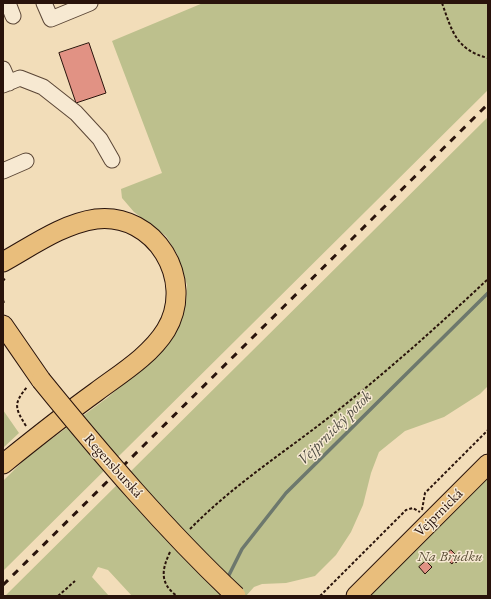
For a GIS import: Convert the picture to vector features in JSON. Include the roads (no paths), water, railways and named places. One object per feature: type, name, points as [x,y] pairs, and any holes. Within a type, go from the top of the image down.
[{"type":"main road","points":[[3,464],[45,430],[142,357],[158,342],[166,330],[173,317],[177,301],[177,284],[167,255],[148,234],[136,225],[123,222],[96,219],[78,223],[55,232],[7,268]]},
{"type":"main road","name":"Regensburská","points":[[3,324],[35,382],[178,537],[236,596]]},
{"type":"main road","name":"Vejprnická","points":[[356,596],[488,464]]},
{"type":"lane","points":[[44,3],[51,19],[90,3]]},
{"type":"lane","points":[[5,79],[20,78],[44,87],[76,113],[100,139],[112,160]]},
{"type":"lane","points":[[3,171],[26,161]]},
{"type":"waterway","name":"Vejprnický potok","points":[[227,579],[242,549],[286,493],[488,293]]},
{"type":"railway","points":[[3,585],[488,104]]},
{"type":"park label","name":"Na Brůdku","points":[[450,557]]}]
